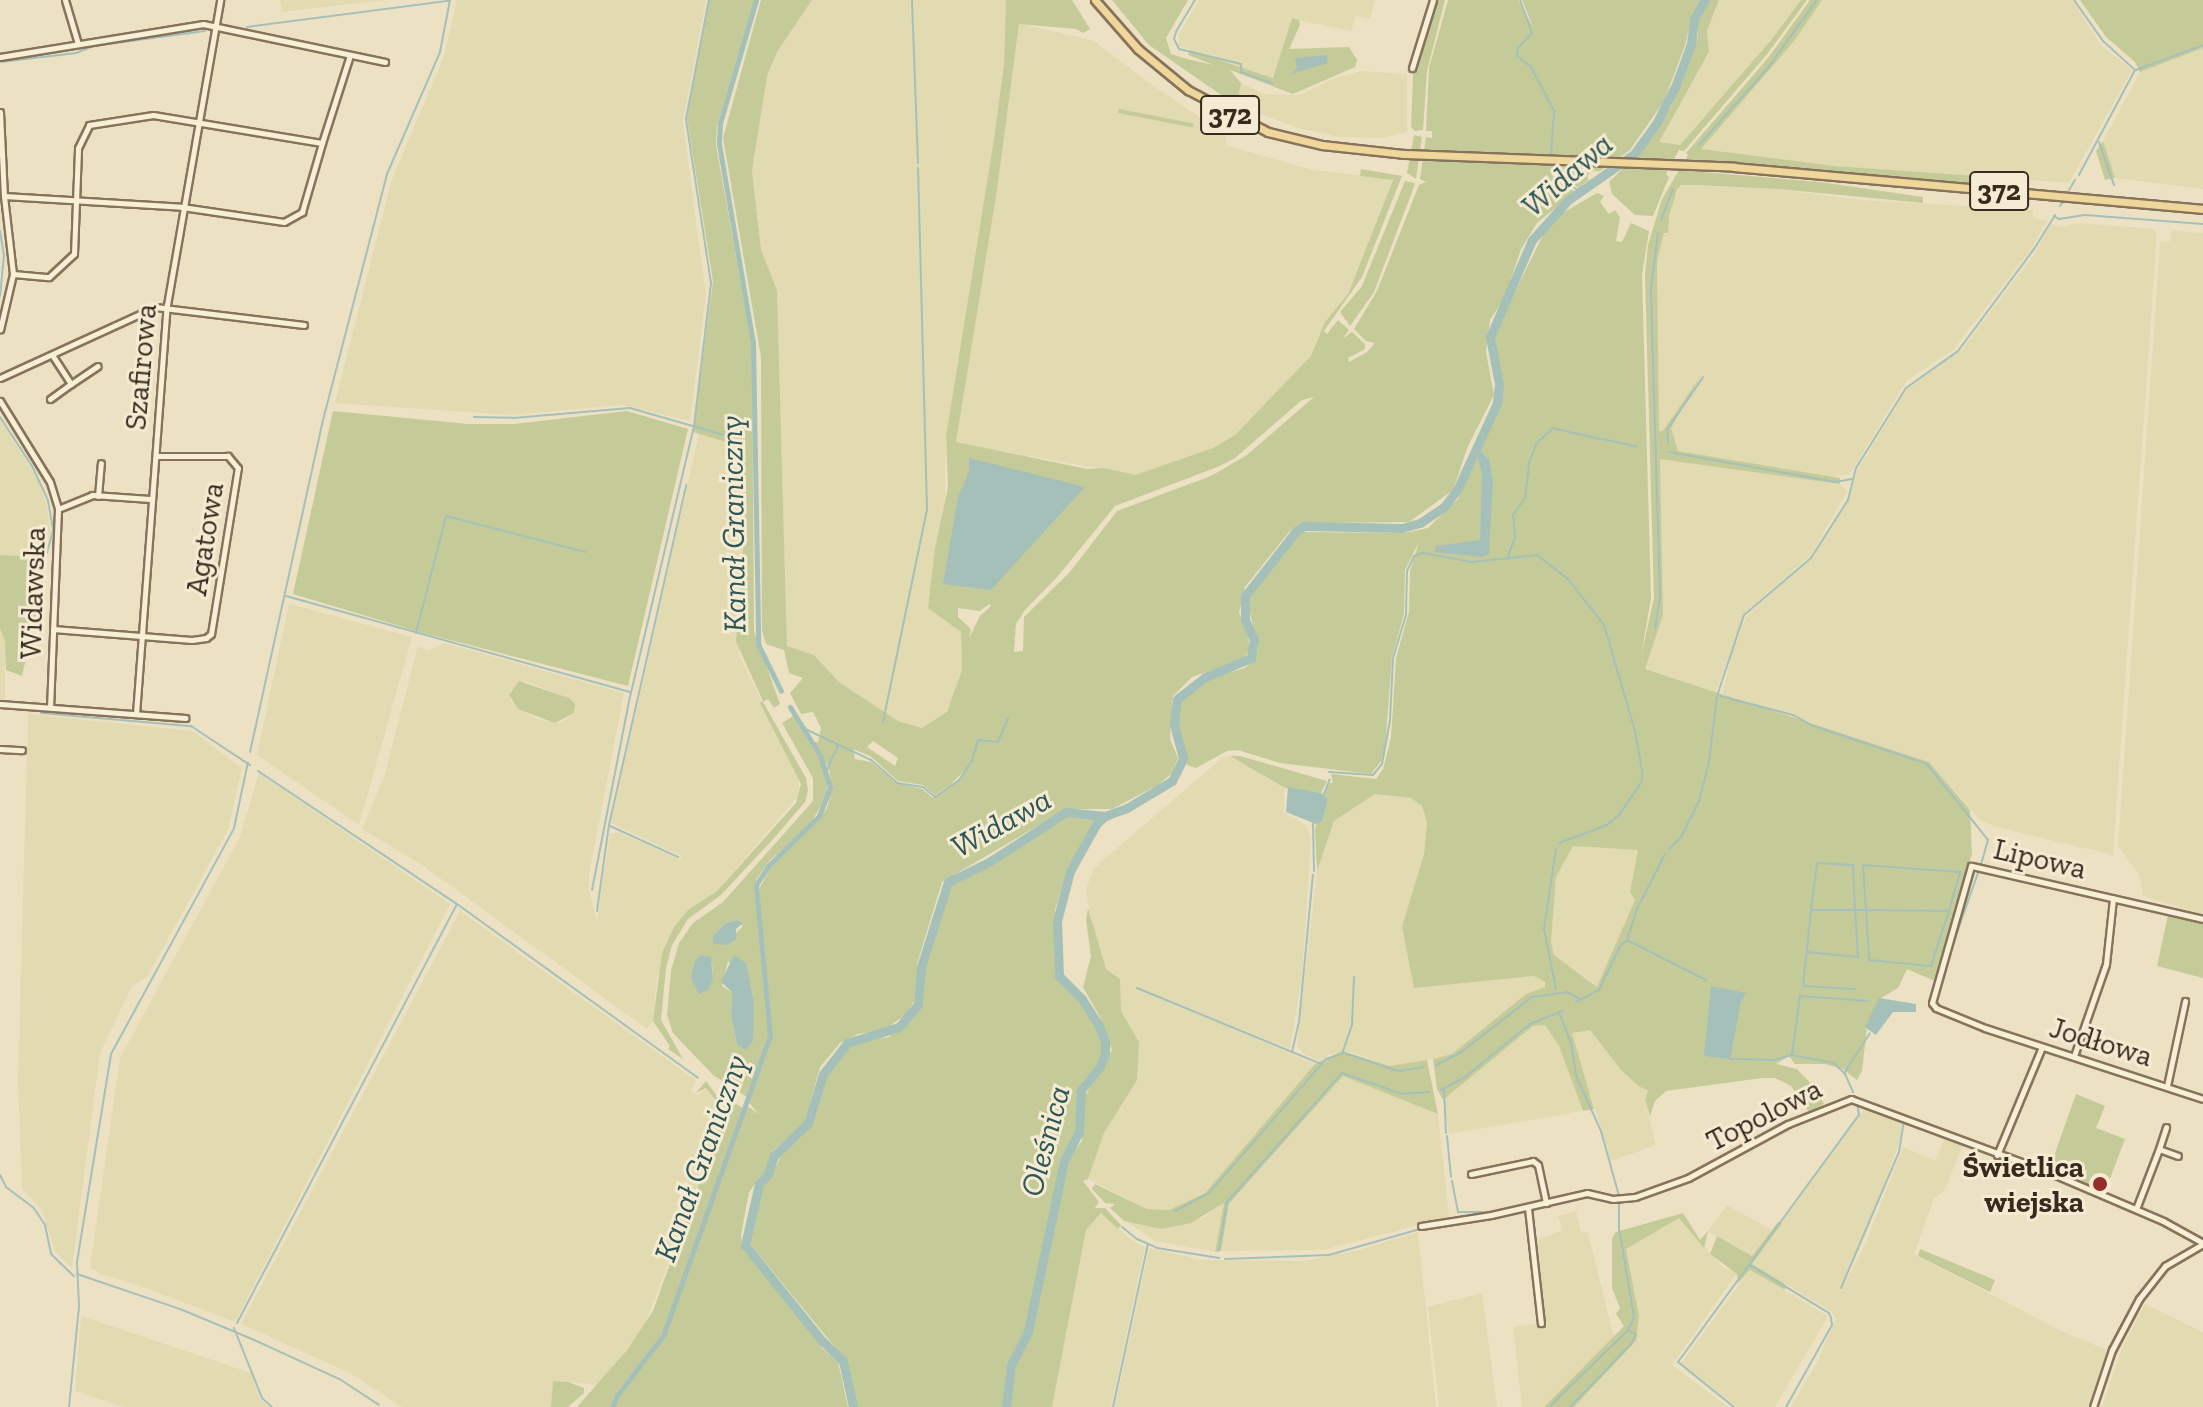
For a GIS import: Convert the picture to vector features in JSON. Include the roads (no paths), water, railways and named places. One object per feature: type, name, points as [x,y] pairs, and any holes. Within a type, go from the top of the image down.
[{"type":"main road","name":"372","points":[[1095,0],[1138,49],[1168,77],[1223,111],[1293,139],[1403,154],[1690,164],[2203,209]]},
{"type":"street","points":[[65,0],[78,44]]},
{"type":"street","name":"Szafirowa","points":[[136,714],[167,305],[220,0]]},
{"type":"street","points":[[1412,68],[1433,0]]},
{"type":"street","points":[[0,57],[120,35],[203,24],[385,62]]},
{"type":"street","points":[[4,196],[182,207],[278,223],[295,219],[302,212],[350,55]]},
{"type":"street","points":[[0,112],[4,196],[13,274],[0,330]]},
{"type":"street","points":[[13,274],[49,277],[74,254],[79,140],[89,125],[99,121],[153,115],[322,143]]},
{"type":"street","points":[[0,378],[155,307],[167,305],[304,325]]},
{"type":"street","points":[[52,355],[71,384]]},
{"type":"street","points":[[50,399],[98,366]]},
{"type":"street","name":"Widawska","points":[[0,401],[36,457],[58,509],[50,706]]},
{"type":"street","name":"Agatowa","points":[[143,636],[200,640],[211,634],[238,468],[228,456],[156,456]]},
{"type":"street","points":[[98,496],[101,463]]},
{"type":"street","points":[[58,509],[98,496],[151,499]]},
{"type":"street","points":[[53,629],[143,636]]},
{"type":"street","points":[[3,704],[185,718]]},
{"type":"street","points":[[0,749],[22,750]]},
{"type":"street","name":"Lipowa","points":[[1985,1028],[1936,1008],[1932,1003],[1971,866],[2203,919]]},
{"type":"street","points":[[2074,1056],[2106,964],[2113,898]]},
{"type":"street","points":[[2167,1086],[2185,1001]]},
{"type":"street","name":"Jodłowa","points":[[1985,1028],[2203,1099]]},
{"type":"street","points":[[1997,1155],[2042,1047]]},
{"type":"street","name":"Topolowa","points":[[1421,1226],[1528,1208],[1592,1193],[1621,1199],[1679,1182],[1788,1124],[1847,1099],[1872,1104],[1997,1155],[2046,1171],[2136,1209],[2203,1243]]},
{"type":"street","points":[[2136,1209],[2166,1127]]},
{"type":"street","points":[[2159,1149],[2178,1156]]},
{"type":"street","points":[[1471,1174],[1533,1161],[1538,1165],[1546,1203]]},
{"type":"street","points":[[1528,1208],[1541,1323]]},
{"type":"street","points":[[2093,1407],[2112,1350],[2139,1299],[2165,1266],[2203,1243]]},
{"type":"water","points":[[1327,55],[1328,63],[1291,74],[1297,69],[1295,58]]},
{"type":"water","points":[[1475,447],[1489,459],[1493,482],[1489,554],[1482,557],[1435,552],[1436,546],[1480,540],[1482,473]]},
{"type":"water","points":[[969,458],[1085,487],[991,590],[943,584],[958,497],[969,472]]},
{"type":"water","points":[[1288,787],[1321,793],[1328,799],[1322,822],[1316,824],[1286,812]]},
{"type":"water","points":[[736,920],[743,923],[736,929],[736,939],[728,945],[713,944],[713,936],[724,924]]},
{"type":"water","points":[[700,955],[711,957],[713,979],[709,989],[699,994],[691,979],[695,961]]},
{"type":"water","points":[[734,955],[746,963],[754,1003],[753,1041],[746,1050],[737,1044],[731,1016],[732,992],[721,982]]},
{"type":"water","points":[[1711,986],[1746,993],[1741,1002],[1730,1059],[1704,1056]]},
{"type":"water","points":[[1879,998],[1916,1004],[1916,1012],[1893,1012],[1876,1035],[1865,1027]]},
{"type":"waterway","points":[[250,752],[323,420],[387,174],[440,52],[450,0]]},
{"type":"waterway","points":[[592,890],[630,697],[694,426],[711,283],[686,119],[709,0]]},
{"type":"waterway","name":"Kanał Graniczny","points":[[756,0],[720,123],[719,144],[753,343],[758,644],[781,691]]},
{"type":"waterway","points":[[912,0],[918,163]]},
{"type":"waterway","points":[[1195,0],[1176,32],[1174,39],[1179,49],[1241,64],[1241,72],[1272,83]]},
{"type":"waterway","points":[[1520,0],[1532,33],[1518,48],[1517,56],[1531,67],[1554,111],[1551,156]]},
{"type":"waterway","name":"Widawa","points":[[853,1407],[843,1361],[823,1342],[745,1245],[759,1184],[768,1174],[774,1156],[808,1123],[823,1074],[847,1043],[899,1027],[918,1004],[921,967],[948,882],[989,862],[1066,812],[1105,816],[1127,808],[1172,781],[1183,758],[1174,724],[1177,699],[1205,677],[1251,658],[1254,640],[1245,620],[1245,596],[1296,531],[1304,526],[1402,528],[1420,523],[1444,507],[1457,490],[1497,403],[1499,384],[1490,337],[1532,240],[1568,200],[1634,154],[1657,122],[1675,87],[1691,44],[1694,19],[1705,0]]},
{"type":"waterway","points":[[1699,145],[1767,69],[1817,0]]},
{"type":"waterway","points":[[2074,0],[2103,41],[2135,70],[2079,175]]},
{"type":"waterway","points":[[247,27],[448,1]]},
{"type":"waterway","points":[[0,62],[76,53],[93,46],[205,31]]},
{"type":"waterway","points":[[2136,70],[2203,45]]},
{"type":"waterway","points":[[2099,142],[2114,185]]},
{"type":"waterway","points":[[1554,162],[1565,182],[1581,192]]},
{"type":"waterway","points":[[883,722],[927,510],[918,168]]},
{"type":"waterway","points":[[2069,190],[2075,180]]},
{"type":"waterway","points":[[1661,220],[1673,189]]},
{"type":"waterway","points":[[2060,206],[2063,202]]},
{"type":"waterway","points":[[1669,849],[1681,837],[1699,801],[1709,762],[1717,696],[1744,615],[1811,558],[1848,500],[1856,468],[1906,388],[1958,351],[2034,249],[2055,215]]},
{"type":"waterway","points":[[2054,216],[2059,219],[2085,215],[2203,224]]},
{"type":"waterway","points":[[0,231],[4,255],[0,296]]},
{"type":"waterway","points":[[1655,628],[1660,597],[1651,288],[1658,233]]},
{"type":"waterway","points":[[1668,443],[1667,430],[1703,377]]},
{"type":"waterway","points":[[474,417],[513,418],[630,408],[731,437]]},
{"type":"waterway","points":[[0,417],[32,466],[48,501],[53,530],[47,553]]},
{"type":"waterway","points":[[1507,559],[1515,537],[1513,515],[1525,498],[1530,460],[1537,443],[1553,428],[1600,439]]},
{"type":"waterway","points":[[1602,439],[1636,446]]},
{"type":"waterway","points":[[1669,452],[1835,482],[1852,479]]},
{"type":"waterway","points":[[597,911],[609,825],[686,485]]},
{"type":"waterway","points":[[416,633],[446,516],[585,552]]},
{"type":"waterway","points":[[1329,772],[1373,775],[1382,764],[1390,720],[1393,658],[1406,615],[1407,571],[1414,556],[1423,553],[1472,562],[1537,555],[1568,579],[1604,625],[1635,731],[1642,770],[1642,781],[1620,814],[1607,825],[1559,843]]},
{"type":"waterway","points":[[286,596],[630,692]]},
{"type":"waterway","points":[[1720,696],[1793,715],[1811,725],[1927,764],[1988,840],[1981,865]]},
{"type":"waterway","name":"Kanał Graniczny","points":[[612,1407],[617,1395],[663,1336],[770,1036],[756,885],[769,865],[819,816],[830,787],[821,757],[790,707]]},
{"type":"waterway","points":[[41,713],[191,726],[250,765]]},
{"type":"waterway","points":[[803,728],[871,760],[897,783],[923,787],[935,797],[959,780],[972,761],[978,740],[998,742],[1008,718]]},
{"type":"waterway","points":[[827,770],[838,745]]},
{"type":"waterway","points":[[69,1407],[79,1306],[77,1262],[111,1054],[234,828],[248,762]]},
{"type":"waterway","points":[[258,771],[457,904],[698,1078]]},
{"type":"waterway","points":[[1323,796],[1330,779]]},
{"type":"waterway","name":"Oleśnica","points":[[1006,1407],[1011,1365],[1028,1331],[1064,1161],[1079,1132],[1081,1090],[1099,1068],[1105,1054],[1105,1042],[1098,1024],[1082,999],[1059,976],[1057,921],[1070,871],[1097,823],[1105,816]]},
{"type":"waterway","points":[[1313,823],[1314,871]]},
{"type":"waterway","points":[[610,826],[678,857]]},
{"type":"waterway","points":[[1556,849],[1544,929],[1556,989]]},
{"type":"waterway","points":[[1665,854],[1637,909],[1627,940],[1706,980]]},
{"type":"waterway","points":[[1807,952],[1858,957],[1855,910],[1853,865],[1817,863],[1811,910],[1866,910],[1949,911],[1960,872],[1863,865],[1866,910],[1869,960],[1931,966],[1949,911]]},
{"type":"waterway","points":[[1951,950],[1979,870]]},
{"type":"waterway","points":[[1292,1052],[1299,1022],[1313,875]]},
{"type":"waterway","points":[[237,1323],[456,905]]},
{"type":"waterway","points":[[1811,911],[1803,986],[1855,989]]},
{"type":"waterway","points":[[1576,1002],[1599,990],[1620,946],[1626,941]]},
{"type":"waterway","points":[[1943,973],[1950,956]]},
{"type":"waterway","points":[[1342,1054],[1352,1025],[1354,977]]},
{"type":"waterway","points":[[1137,988],[1321,1064]]},
{"type":"waterway","points":[[1436,1065],[1460,1053],[1532,997],[1567,992],[1580,999]]},
{"type":"waterway","points":[[1792,1055],[1800,996],[1868,1001]]},
{"type":"waterway","points":[[1441,1090],[1464,1078],[1530,1024],[1563,1011]]},
{"type":"waterway","points":[[1559,1013],[1571,1043],[1576,1076],[1601,1131],[1619,1196]]},
{"type":"waterway","points":[[1845,1072],[1870,1033]]},
{"type":"waterway","points":[[1175,1211],[1209,1193],[1326,1059],[1344,1053],[1398,1071],[1424,1067]]},
{"type":"waterway","points":[[1730,1059],[1774,1060],[1792,1055],[1834,1063],[1845,1074],[1853,1092]]},
{"type":"waterway","points":[[1219,1250],[1227,1202],[1342,1073],[1402,1094],[1429,1092]]},
{"type":"waterway","points":[[1444,1091],[1446,1133]]},
{"type":"waterway","points":[[1734,1407],[1678,1362],[1859,1115],[1857,1103]]},
{"type":"waterway","points":[[1841,1288],[1899,1152],[1904,1122]]},
{"type":"waterway","points":[[1447,1136],[1451,1177]]},
{"type":"waterway","points":[[0,1175],[6,1187],[33,1207],[45,1225],[51,1254],[74,1276]]},
{"type":"waterway","points":[[1452,1181],[1458,1212],[1492,1212]]},
{"type":"waterway","points":[[1530,1204],[1540,1201]]},
{"type":"waterway","points":[[1549,1407],[1628,1330],[1634,1317],[1619,1228],[1619,1202]]},
{"type":"waterway","points":[[1122,1227],[1137,1239],[1157,1248],[1219,1258]]},
{"type":"waterway","points":[[1225,1259],[1329,1255],[1417,1230]]},
{"type":"waterway","points":[[1113,1407],[1148,1244]]},
{"type":"waterway","points":[[1750,1265],[1829,1313],[1831,1318],[1832,1325],[1786,1407]]},
{"type":"waterway","points":[[77,1274],[180,1309],[252,1339],[341,1380],[379,1405]]},
{"type":"waterway","points":[[234,1328],[262,1398],[272,1407]]},
{"type":"waterway","points":[[1570,1407],[1631,1344],[1636,1335],[1628,1330]]},
{"type":"place","name":"Świetlica wiejska","points":[[2100,1184]]}]
